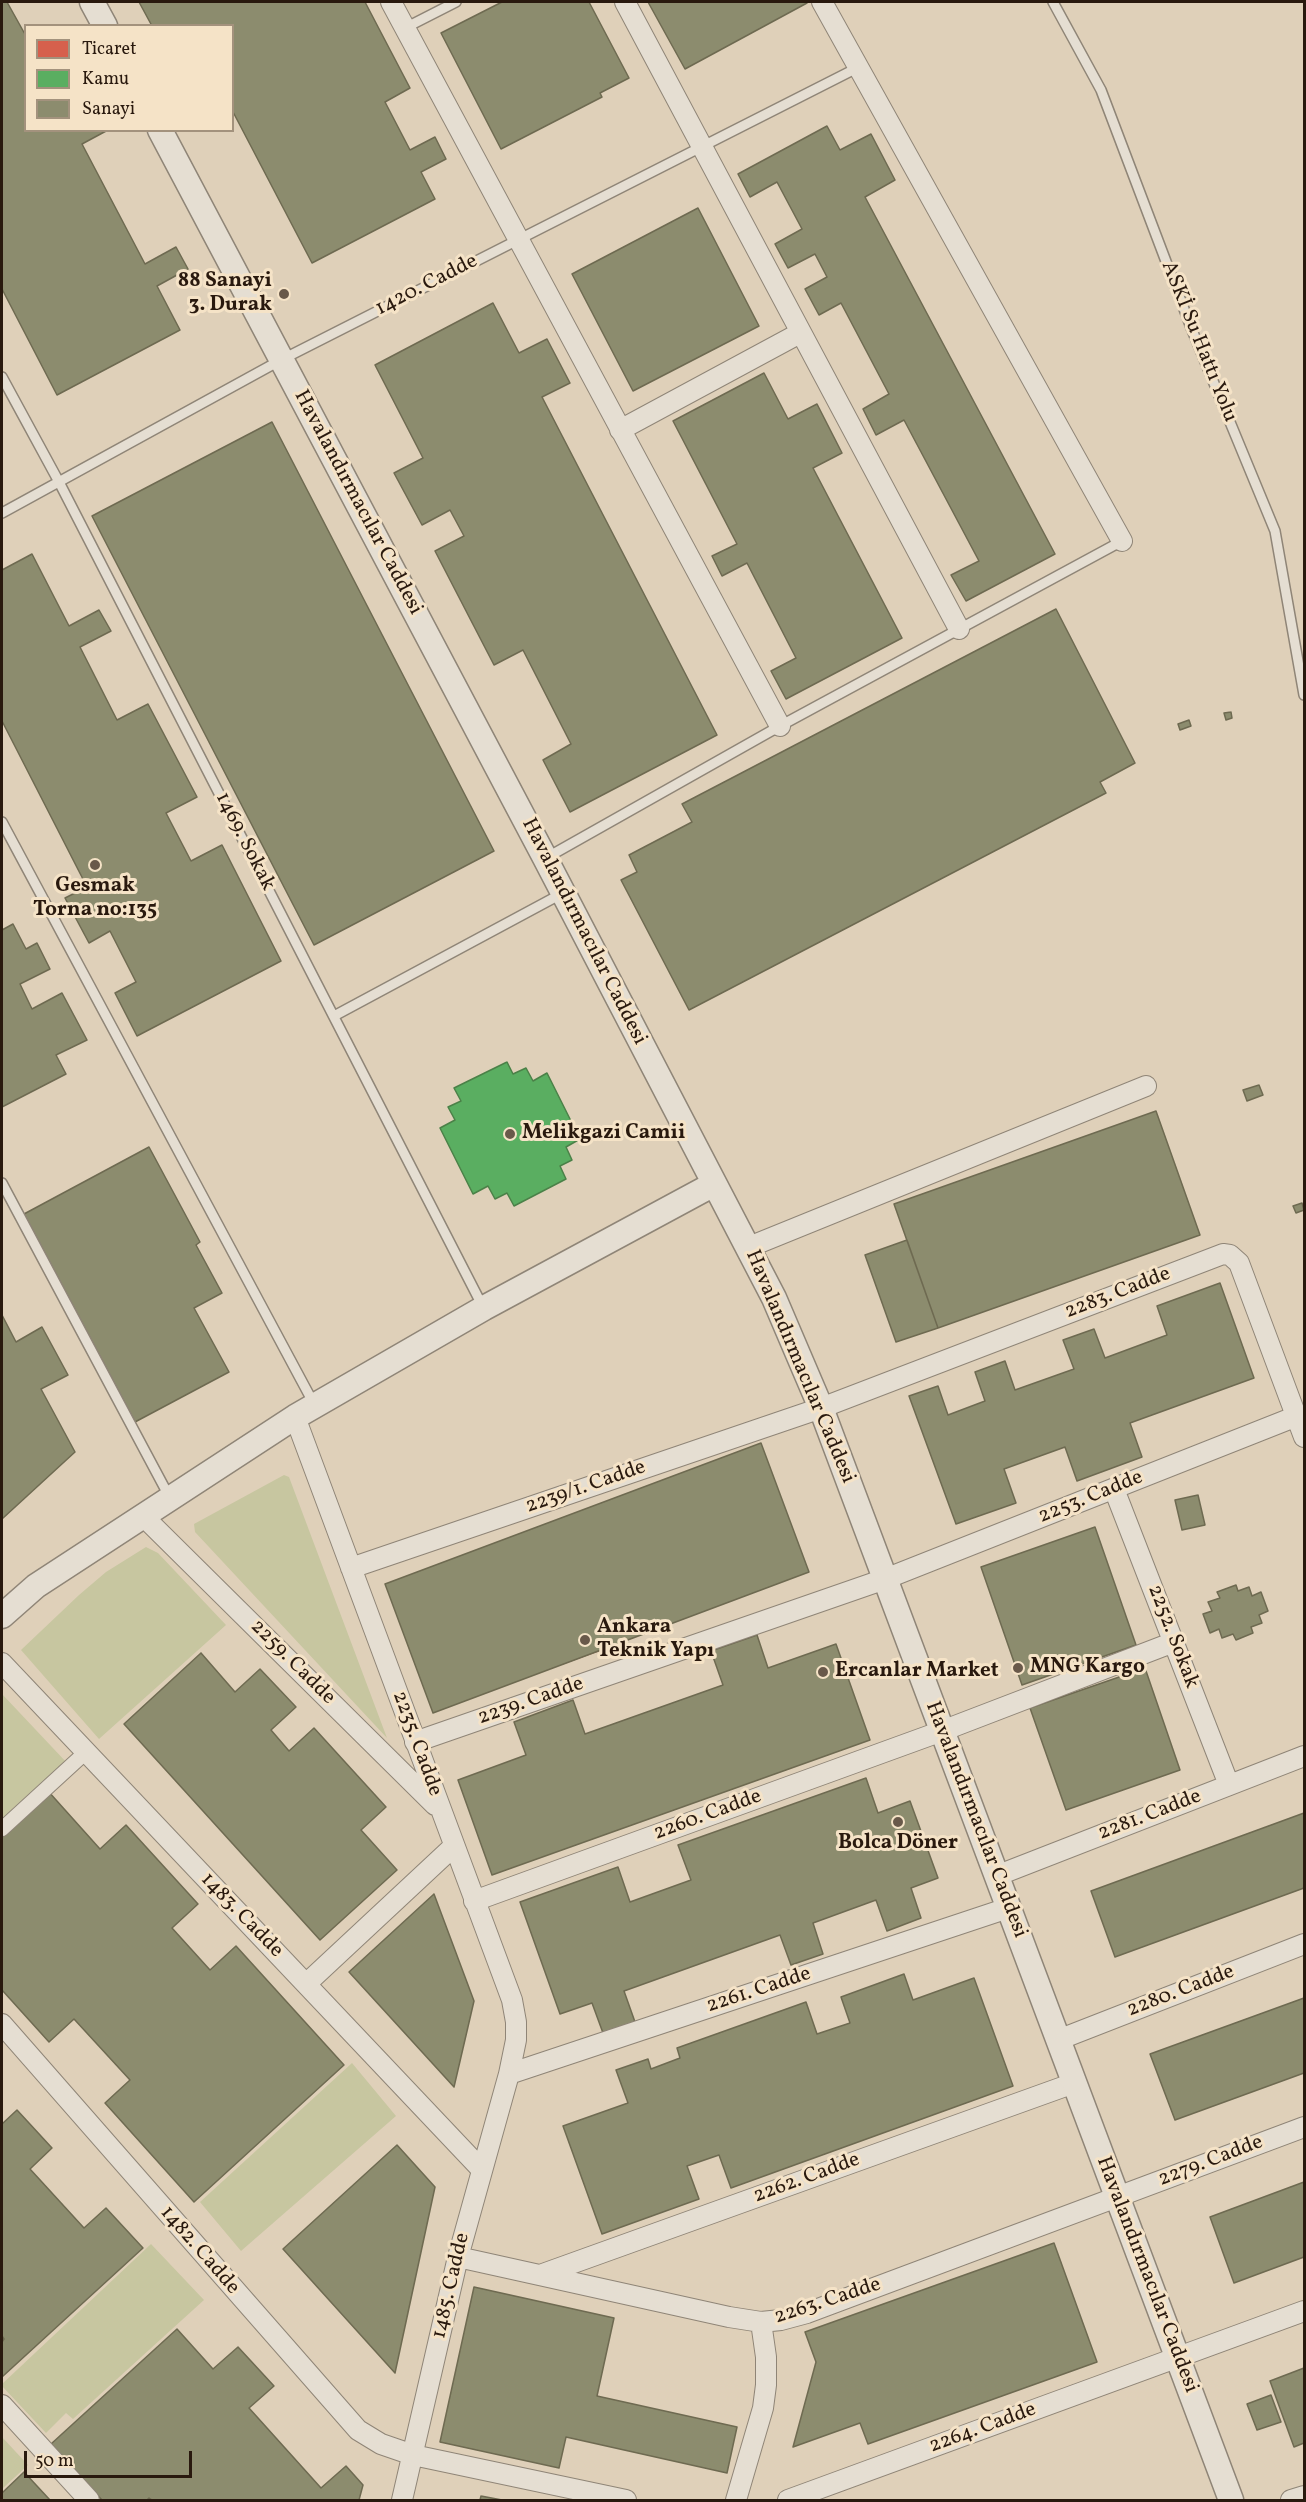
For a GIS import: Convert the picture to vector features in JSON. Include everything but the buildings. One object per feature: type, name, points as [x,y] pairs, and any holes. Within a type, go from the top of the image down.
[{"type":"street","points":[[92,2],[104,24]]},
{"type":"street","points":[[391,2],[780,726]]},
{"type":"street","points":[[625,2],[959,629]]},
{"type":"street","points":[[822,2],[1122,541]]},
{"type":"street","name":"Havalandırmacılar Caddesi","points":[[161,132],[545,858],[774,1298],[821,1408],[1231,2500]]},
{"type":"street","points":[[620,430],[800,333]]},
{"type":"street","points":[[749,1247],[1146,1086]]},
{"type":"street","points":[[2,1616],[36,1586],[305,1411],[484,1308],[714,1184]]},
{"type":"street","name":"2283. Cadde","points":[[821,1408],[1223,1254],[1230,1255],[1239,1263],[1305,1437]]},
{"type":"street","name":"2239/1. Cadde","points":[[351,1568],[821,1408]]},
{"type":"street","name":"2235. Cadde","points":[[305,1411],[351,1568],[512,2000],[516,2040],[509,2074]]},
{"type":"street","name":"2253. Cadde","points":[[885,1579],[1297,1416]]},
{"type":"street","name":"2252. Sokak","points":[[1114,1489],[1229,1785]]},
{"type":"street","name":"2259. Cadde","points":[[143,1516],[441,1811]]},
{"type":"street","name":"2239. Cadde","points":[[415,1742],[885,1579]]},
{"type":"street","name":"2260. Cadde","points":[[474,1901],[942,1731],[1174,1641]]},
{"type":"street","name":"1483. Cadde","points":[[2,1663],[481,2169]]},
{"type":"street","points":[[2,1829],[86,1752]]},
{"type":"street","name":"2281. Cadde","points":[[996,1875],[1305,1756]]},
{"type":"street","points":[[306,1984],[454,1846]]},
{"type":"street","name":"2261. Cadde","points":[[509,2074],[1008,1908]]},
{"type":"street","name":"2280. Cadde","points":[[1058,2040],[1305,1944]]},
{"type":"street","name":"1482. Cadde","points":[[2,2024],[345,2417],[370,2439],[413,2455]]},
{"type":"street","name":"1485. Cadde","points":[[402,2500],[458,2257],[509,2074]]},
{"type":"street","name":"2262. Cadde","points":[[540,2275],[1074,2083]]},
{"type":"street","name":"2279. Cadde","points":[[1117,2197],[1305,2127]]},
{"type":"street","name":"2263. Cadde","points":[[458,2257],[729,2317],[761,2322],[781,2320],[807,2313],[1117,2197]]},
{"type":"street","name":"2264. Cadde","points":[[788,2500],[1305,2311]]},
{"type":"street","points":[[736,2500],[758,2432],[765,2396],[766,2357],[761,2322]]},
{"type":"street","points":[[2,2405],[89,2500]]},
{"type":"street","points":[[413,2455],[626,2500]]},
{"type":"street","points":[[1292,2500],[1305,2496]]},
{"type":"lane","points":[[405,28],[456,2]]},
{"type":"lane","name":"ASKİ Su Hattı Yolu","points":[[1053,2],[1101,90],[1192,330],[1275,531],[1305,695]]},
{"type":"lane","name":"1420. Cadde","points":[[2,513],[281,360],[857,68]]},
{"type":"lane","name":"1469. Sokak","points":[[2,377],[484,1308]]},
{"type":"lane","points":[[545,858],[780,726],[1122,541]]},
{"type":"lane","points":[[2,822],[305,1411]]},
{"type":"lane","points":[[334,1016],[563,894]]},
{"type":"lane","points":[[2,1183],[170,1498]]},
{"type":"green space","points":[[284,1475],[289,1477],[387,1738],[195,1532],[194,1524]]},
{"type":"green space","points":[[146,1547],[158,1553],[226,1625],[99,1739],[21,1650],[106,1572]]},
{"type":"green space","points":[[2,1694],[68,1764],[2,1825]]},
{"type":"green space","points":[[352,2063],[396,2116],[241,2251],[200,2202]]},
{"type":"green space","points":[[151,2244],[204,2300],[73,2419],[66,2413],[46,2433],[2,2384]]},
{"type":"green space","points":[[2,2437],[28,2465],[2,2489]]},
{"type":"place","name":"88 Sanayi 3. Durak","points":[[284,294]]},
{"type":"place","name":"Gesmak Torna no:135","points":[[95,865]]},
{"type":"place","name":"Melikgazi Camii","points":[[510,1134]]},
{"type":"place","name":"Ankara Teknik Yapı","points":[[585,1640]]},
{"type":"place","name":"MNG Kargo","points":[[1018,1668]]},
{"type":"place","name":"Ercanlar Market","points":[[823,1672]]},
{"type":"place","name":"Bolca Döner","points":[[898,1822]]}]
